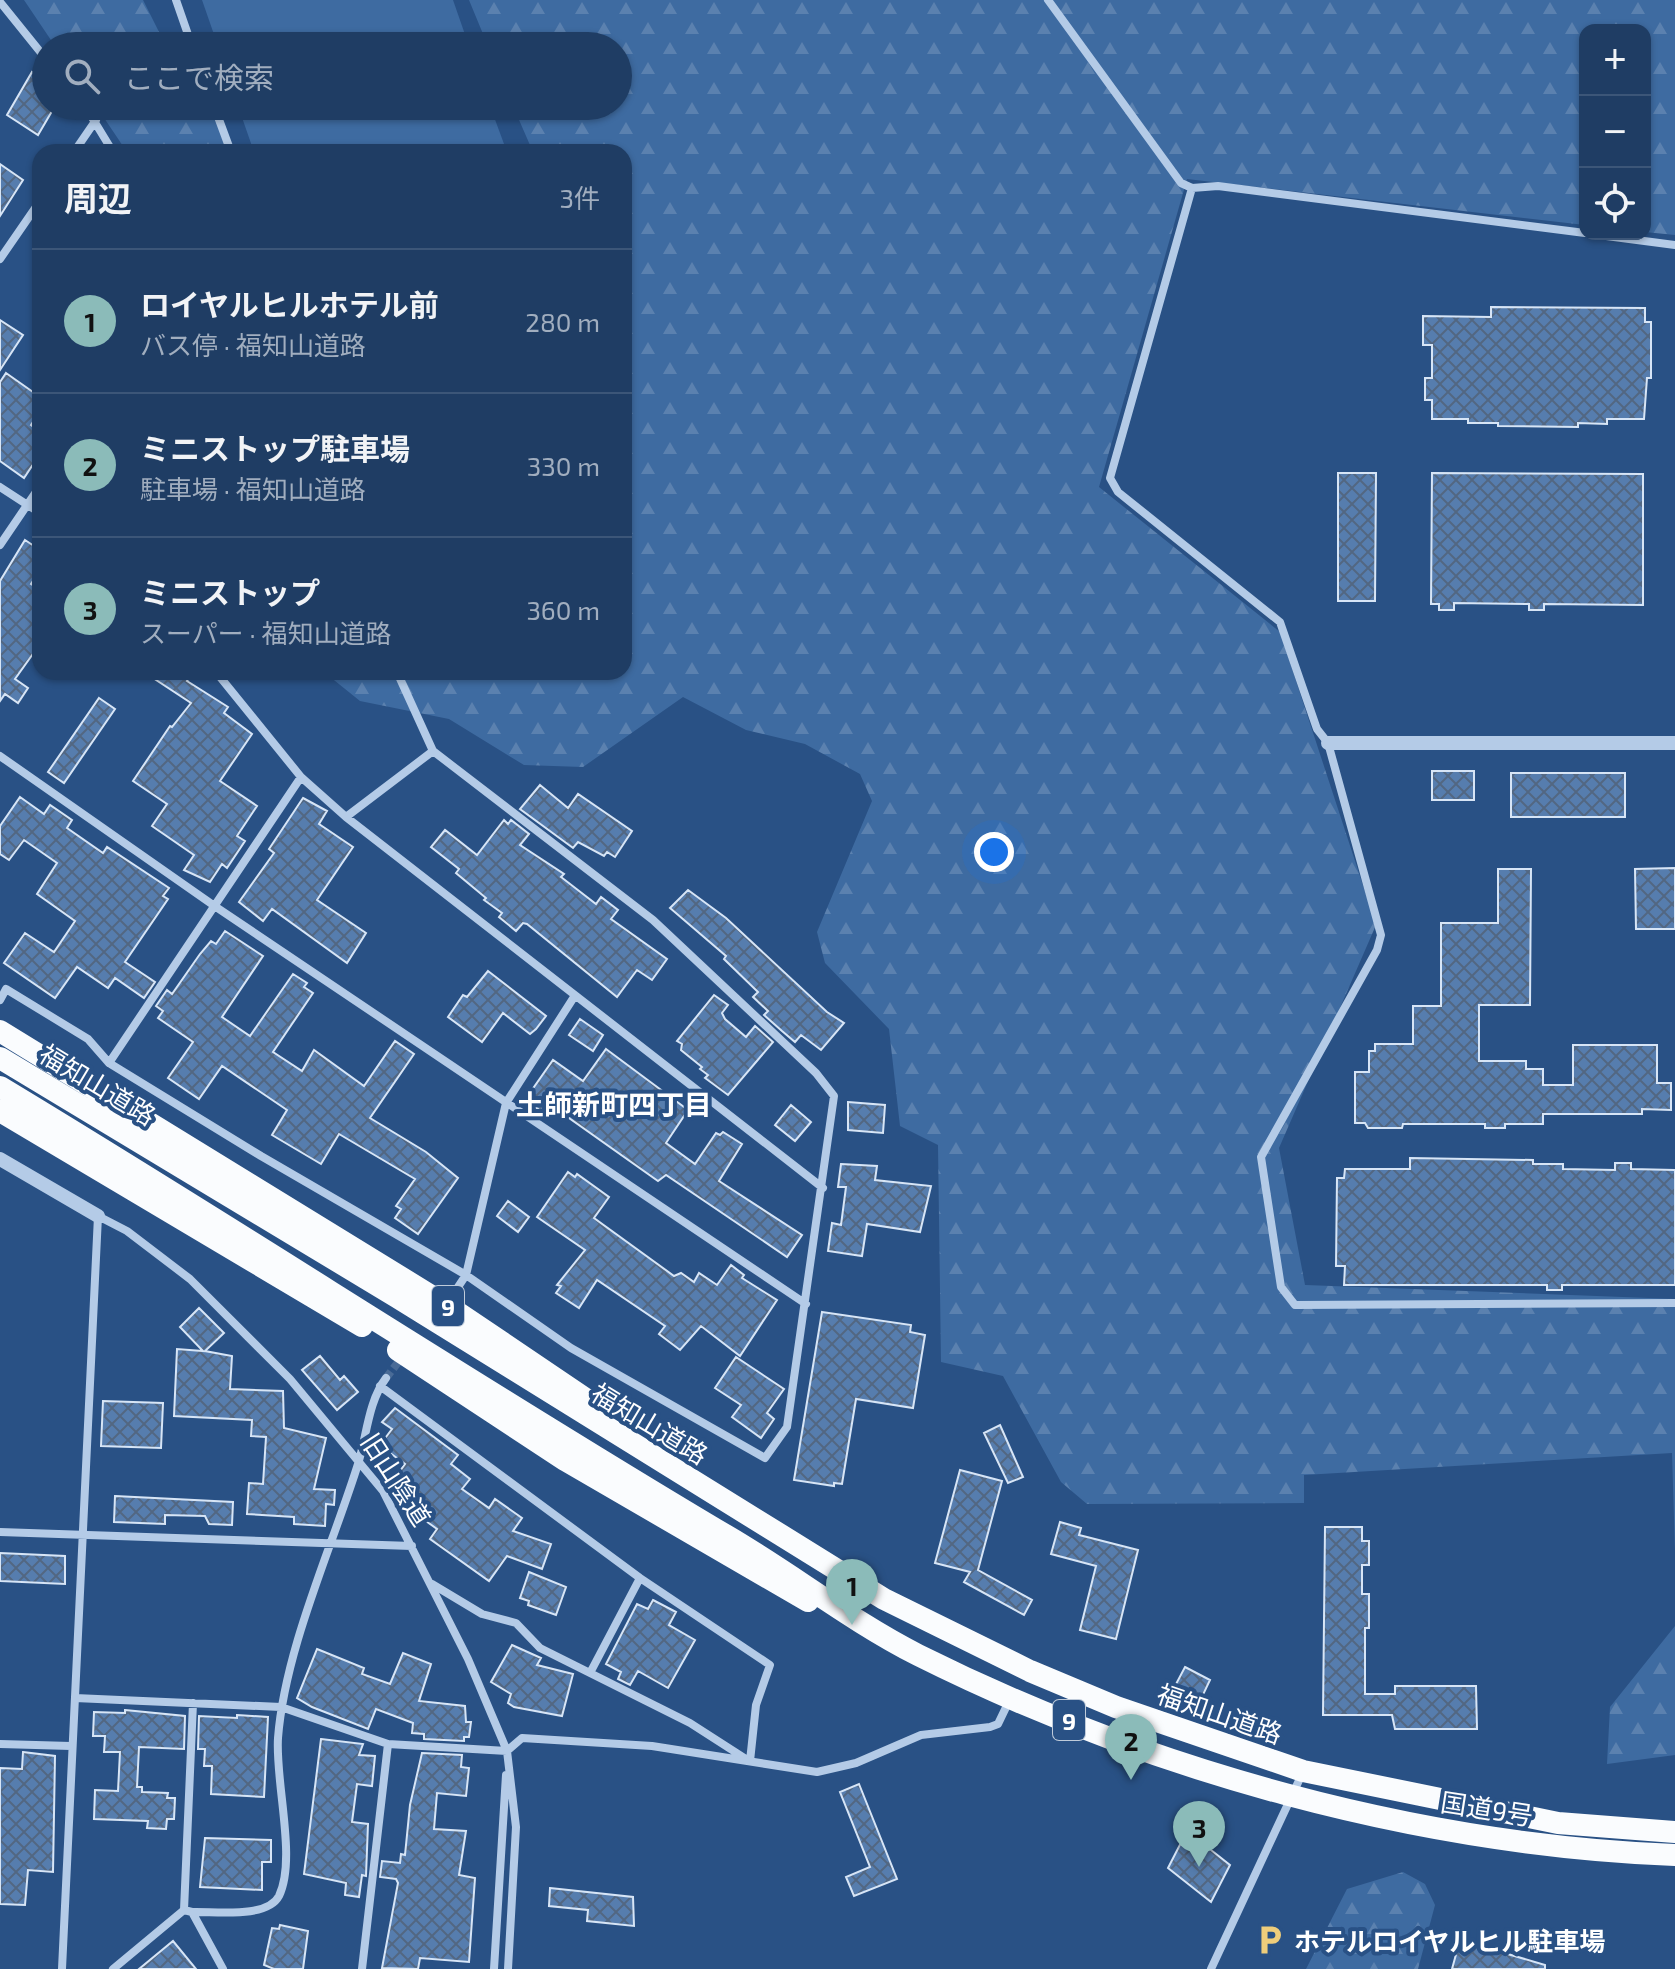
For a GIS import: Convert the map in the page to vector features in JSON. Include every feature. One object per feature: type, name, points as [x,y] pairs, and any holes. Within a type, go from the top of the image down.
[{"type":"highway","name":"9","points":[[0,1031],[454,1310],[884,1599]]},
{"type":"highway","name":"福知山道路","points":[[0,1058],[296,1239],[397,1297],[884,1599],[940,1629],[1116,1707],[1303,1771]]},
{"type":"highway","name":"福知山道路","points":[[0,1087],[287,1261],[594,1457],[785,1570],[854,1619],[917,1655],[1010,1697],[1162,1756],[1293,1797]]},
{"type":"highway","name":"9","points":[[0,1111],[369,1330],[565,1460],[806,1600],[854,1619]]},
{"type":"highway","name":"国道9号","points":[[1303,1771],[1558,1823],[1675,1832]]},
{"type":"highway","name":"国道9号","points":[[1293,1797],[1514,1843],[1675,1855]]},
{"type":"street","points":[[176,0],[187,32]]},
{"type":"street","points":[[1048,0],[1181,183],[1192,188],[1218,186],[1579,232]]},
{"type":"street","points":[[0,2],[32,42]]},
{"type":"street","points":[[80,144],[96,120],[109,144]]},
{"type":"street","points":[[219,120],[228,144]]},
{"type":"street","points":[[1192,188],[1110,478],[1118,492],[1280,622],[1317,729],[1328,743],[1381,935],[1377,950],[1261,1157],[1281,1287],[1295,1305],[1675,1303]]},
{"type":"street","points":[[0,259],[32,213]]},
{"type":"street","points":[[1637,240],[1675,245]]},
{"type":"street","points":[[0,487],[32,507]]},
{"type":"street","points":[[0,545],[32,497]]},
{"type":"street","points":[[222,680],[301,777],[346,817],[823,1188]]},
{"type":"street","points":[[0,1000],[6,989],[88,1039],[109,1063],[466,1275],[571,1348],[765,1458],[787,1427],[834,1096],[816,1073],[653,920],[433,751],[401,680]]},
{"type":"street","points":[[1328,743],[1675,743]]},
{"type":"street","points":[[346,817],[433,751]]},
{"type":"street","points":[[0,756],[216,907],[806,1304]]},
{"type":"street","points":[[109,1063],[301,777]]},
{"type":"street","points":[[454,1293],[466,1275],[506,1103],[574,997]]},
{"type":"street","name":"旧山陰道","points":[[0,1159],[127,1231],[190,1279],[290,1379],[383,1491],[432,1584],[507,1751],[516,1827],[508,1969]]},
{"type":"street","points":[[62,1969],[98,1216]]},
{"type":"street","points":[[113,1969],[188,1911],[264,1909],[278,1897],[286,1852],[277,1762],[281,1707],[380,1386],[386,1378]]},
{"type":"street","points":[[380,1386],[640,1578],[770,1665],[756,1705],[750,1761]]},
{"type":"street","points":[[0,1532],[412,1546]]},
{"type":"street","points":[[590,1673],[640,1578]]},
{"type":"street","points":[[432,1584],[482,1614],[516,1623],[540,1648],[690,1723],[750,1761]]},
{"type":"street","points":[[75,1698],[281,1707],[388,1744],[507,1751],[522,1738],[652,1746],[817,1772],[856,1763],[921,1735],[998,1724],[1010,1697]]},
{"type":"street","points":[[193,1703],[188,1911],[223,1969]]},
{"type":"street","points":[[0,1744],[71,1746]]},
{"type":"street","points":[[362,1969],[388,1744]]},
{"type":"street","points":[[494,1969],[507,1751]]},
{"type":"street","points":[[1211,1969],[1303,1771]]},
{"type":"green space","points":[[24,0],[143,0],[159,32],[46,32]]},
{"type":"green space","points":[[202,0],[453,0],[464,32],[213,32]]},
{"type":"green space","points":[[469,0],[1675,0],[1675,235],[1651,233],[1651,24],[1579,24],[1579,224],[1187,179],[1099,487],[1280,632],[1376,925],[1279,1148],[1305,1285],[1675,1299],[1675,1550],[1672,1453],[1304,1475],[1304,1503],[1087,1504],[1061,1482],[1003,1376],[941,1362],[938,1145],[900,1126],[889,1029],[825,963],[817,932],[872,801],[860,774],[805,744],[746,730],[683,697],[583,767],[524,765],[449,719],[360,701],[334,680],[632,680],[632,144],[530,144],[519,120],[632,120],[632,32],[482,32]]},
{"type":"green space","points":[[105,120],[217,120],[226,144],[122,144]]},
{"type":"green space","points":[[243,120],[495,120],[504,144],[251,144]]},
{"type":"green space","points":[[1675,1626],[1675,1755],[1607,1764],[1610,1707]]},
{"type":"green space","points":[[1403,1872],[1425,1884],[1435,1905],[1418,1969],[1306,1969],[1347,1889]]},
{"type":"building","points":[[32,72],[32,120],[47,120],[38,135],[7,115]]},
{"type":"building","points":[[0,164],[23,180],[0,216]]},
{"type":"building","points":[[1491,307],[1645,308],[1645,322],[1651,322],[1651,378],[1647,378],[1644,419],[1607,419],[1607,424],[1578,423],[1578,427],[1498,426],[1498,423],[1468,423],[1468,419],[1432,419],[1432,400],[1425,400],[1425,378],[1432,378],[1432,345],[1423,345],[1423,316],[1491,317]]},
{"type":"building","points":[[0,320],[23,335],[0,370]]},
{"type":"building","points":[[6,373],[32,391],[32,466],[24,478],[0,461],[0,382]]},
{"type":"building","points":[[1338,473],[1376,473],[1375,601],[1338,601]]},
{"type":"building","points":[[1432,473],[1643,474],[1643,605],[1544,604],[1544,610],[1529,610],[1529,604],[1454,603],[1454,610],[1439,610],[1439,604],[1431,604]]},
{"type":"building","points":[[25,540],[32,545],[32,655],[15,679],[28,688],[18,703],[5,694],[0,701],[0,581]]},
{"type":"building","points":[[156,680],[188,680],[228,707],[224,713],[252,734],[220,781],[257,806],[237,836],[245,841],[227,868],[222,864],[210,882],[184,870],[194,855],[152,826],[167,804],[133,781],[170,726],[191,703]]},
{"type":"building","points":[[99,698],[115,709],[64,783],[48,772]]},
{"type":"building","points":[[1432,771],[1474,771],[1474,800],[1432,800]]},
{"type":"building","points":[[1511,773],[1625,773],[1625,817],[1511,817]]},
{"type":"building","points":[[540,785],[568,808],[578,794],[632,831],[615,857],[607,852],[604,856],[578,842],[573,848],[520,809]]},
{"type":"building","points":[[20,797],[44,814],[50,805],[72,820],[67,828],[103,853],[107,847],[169,888],[163,896],[168,899],[125,962],[155,982],[144,998],[115,978],[108,988],[77,967],[55,998],[4,963],[25,933],[54,952],[75,921],[37,894],[57,863],[24,840],[9,860],[0,854],[0,826]]},
{"type":"building","points":[[303,798],[327,811],[319,824],[353,847],[317,900],[366,933],[347,963],[272,909],[263,921],[239,902],[274,853],[269,849]]},
{"type":"building","points":[[504,820],[508,824],[511,820],[529,834],[520,845],[564,874],[561,877],[596,904],[601,897],[618,910],[611,919],[667,959],[652,980],[637,970],[617,997],[527,924],[523,923],[516,931],[499,917],[502,913],[456,873],[459,869],[431,847],[445,830],[477,855]]},
{"type":"building","points":[[1675,868],[1675,929],[1636,929],[1635,869]]},
{"type":"building","points":[[1498,869],[1531,869],[1530,1005],[1479,1005],[1479,1061],[1526,1061],[1526,1069],[1543,1069],[1543,1085],[1573,1085],[1573,1045],[1657,1045],[1657,1083],[1671,1083],[1671,1110],[1642,1109],[1642,1114],[1543,1114],[1543,1124],[1505,1124],[1505,1128],[1485,1128],[1485,1124],[1403,1124],[1402,1128],[1368,1128],[1365,1123],[1355,1123],[1355,1072],[1369,1072],[1369,1051],[1375,1051],[1375,1044],[1413,1044],[1413,1006],[1441,1006],[1441,923],[1498,923]]},
{"type":"building","points":[[688,890],[726,918],[827,1012],[844,1023],[821,1050],[801,1035],[795,1042],[764,1015],[768,1011],[753,997],[758,992],[724,959],[726,956],[670,908]]},
{"type":"building","points":[[225,931],[263,956],[222,1017],[250,1036],[293,974],[307,983],[304,987],[313,993],[273,1052],[302,1071],[314,1050],[364,1086],[395,1041],[414,1054],[370,1118],[426,1152],[458,1178],[418,1234],[395,1218],[401,1209],[396,1206],[415,1179],[339,1134],[321,1164],[272,1135],[287,1110],[222,1066],[199,1099],[168,1078],[193,1042],[158,1018],[163,1011],[156,1006],[167,990],[172,994],[200,954],[211,941],[216,944]]},
{"type":"building","points":[[488,971],[546,1016],[530,1034],[503,1013],[482,1042],[448,1017],[463,995],[467,997]]},
{"type":"building","points":[[714,995],[728,1005],[722,1013],[725,1019],[746,1037],[755,1026],[773,1042],[728,1095],[705,1078],[708,1075],[700,1069],[702,1067],[681,1050],[682,1044],[677,1041]]},
{"type":"building","points":[[580,1019],[603,1035],[593,1051],[569,1035]]},
{"type":"building","points":[[606,1049],[688,1110],[666,1143],[695,1164],[716,1133],[720,1135],[723,1132],[742,1144],[719,1181],[802,1235],[787,1257],[666,1175],[658,1181],[559,1111],[556,1116],[551,1112],[548,1116],[531,1104],[533,1101],[527,1097],[553,1060],[583,1081]]},
{"type":"building","points":[[848,1102],[885,1105],[883,1133],[848,1130]]},
{"type":"building","points":[[791,1105],[811,1122],[795,1141],[775,1125]]},
{"type":"building","points":[[1410,1158],[1533,1160],[1533,1164],[1563,1164],[1563,1169],[1615,1170],[1615,1163],[1631,1163],[1631,1169],[1675,1170],[1675,1285],[1562,1285],[1562,1290],[1547,1290],[1547,1285],[1344,1285],[1345,1266],[1336,1266],[1337,1178],[1344,1178],[1345,1169],[1410,1169]]},
{"type":"building","points":[[841,1164],[877,1166],[875,1180],[931,1186],[920,1232],[867,1224],[862,1256],[828,1251],[832,1223],[841,1225],[846,1187],[838,1187]]},
{"type":"building","points":[[568,1172],[575,1177],[577,1174],[609,1197],[594,1218],[674,1276],[681,1273],[694,1282],[699,1273],[717,1285],[731,1265],[744,1275],[742,1278],[777,1300],[740,1356],[701,1326],[680,1350],[659,1334],[665,1326],[597,1280],[579,1308],[556,1293],[561,1286],[557,1285],[585,1250],[537,1217]]},
{"type":"building","points":[[508,1201],[529,1217],[518,1232],[497,1216]]},
{"type":"building","points":[[199,1308],[224,1333],[205,1351],[232,1356],[230,1389],[283,1391],[284,1428],[326,1438],[314,1489],[335,1490],[334,1505],[326,1504],[325,1526],[294,1524],[294,1517],[247,1514],[249,1483],[263,1484],[266,1437],[251,1436],[252,1420],[174,1416],[177,1349],[203,1351],[180,1327]]},
{"type":"building","points":[[822,1312],[911,1325],[910,1332],[925,1335],[913,1408],[856,1399],[842,1484],[834,1483],[834,1486],[794,1480]]},
{"type":"building","points":[[320,1356],[340,1380],[344,1376],[358,1392],[337,1410],[302,1370]]},
{"type":"building","points":[[736,1357],[784,1389],[767,1413],[774,1419],[761,1438],[732,1417],[741,1405],[715,1388]]},
{"type":"building","points":[[103,1401],[163,1403],[161,1448],[101,1446]]},
{"type":"building","points":[[395,1408],[458,1455],[451,1464],[470,1479],[462,1489],[489,1508],[495,1499],[522,1518],[513,1531],[551,1544],[542,1569],[507,1556],[489,1581],[430,1539],[437,1529],[408,1508],[411,1504],[401,1496],[406,1490],[399,1485],[406,1476],[400,1471],[405,1464],[386,1450],[389,1445],[383,1441],[392,1429],[382,1422]]},
{"type":"building","points":[[1000,1425],[1023,1477],[1008,1483],[984,1433]]},
{"type":"building","points":[[960,1470],[1002,1481],[978,1570],[1032,1600],[1024,1615],[964,1582],[970,1572],[935,1563]]},
{"type":"building","points":[[115,1496],[233,1502],[232,1525],[209,1524],[205,1516],[165,1515],[165,1524],[114,1522]]},
{"type":"building","points":[[1060,1522],[1081,1528],[1079,1535],[1138,1550],[1116,1639],[1080,1630],[1096,1566],[1051,1554]]},
{"type":"building","points":[[1325,1527],[1362,1527],[1362,1541],[1369,1541],[1369,1565],[1362,1565],[1362,1594],[1369,1594],[1369,1628],[1365,1628],[1365,1694],[1395,1694],[1395,1686],[1476,1686],[1477,1729],[1395,1729],[1392,1715],[1323,1715]]},
{"type":"building","points":[[0,1553],[65,1556],[65,1584],[0,1581]]},
{"type":"building","points":[[529,1572],[566,1587],[556,1615],[528,1605],[529,1601],[520,1598]]},
{"type":"building","points":[[653,1600],[676,1612],[669,1625],[695,1640],[668,1688],[638,1671],[630,1685],[618,1679],[621,1672],[606,1664],[637,1604],[648,1609]]},
{"type":"building","points":[[512,1645],[541,1658],[537,1665],[573,1674],[562,1716],[514,1707],[508,1703],[511,1694],[491,1682]]},
{"type":"building","points":[[317,1649],[364,1668],[362,1674],[390,1684],[403,1653],[431,1664],[419,1701],[465,1706],[466,1722],[471,1722],[469,1737],[464,1737],[464,1741],[424,1739],[424,1734],[412,1733],[413,1723],[376,1709],[368,1729],[312,1707],[297,1698]]},
{"type":"building","points":[[1185,1667],[1210,1680],[1201,1699],[1175,1686]]},
{"type":"building","points":[[125,1710],[185,1716],[184,1749],[139,1747],[137,1787],[142,1787],[142,1792],[168,1793],[167,1798],[175,1798],[174,1819],[167,1819],[166,1829],[147,1828],[148,1821],[94,1819],[95,1790],[118,1791],[120,1752],[104,1752],[105,1736],[93,1736],[94,1712],[125,1713]]},
{"type":"building","points":[[237,1715],[268,1717],[264,1797],[211,1794],[212,1766],[204,1766],[205,1749],[198,1749],[199,1716],[237,1718]]},
{"type":"building","points":[[321,1739],[363,1744],[359,1755],[375,1756],[372,1786],[357,1784],[352,1822],[368,1824],[366,1876],[362,1875],[359,1897],[345,1895],[346,1883],[304,1874]]},
{"type":"building","points":[[23,1752],[55,1756],[53,1872],[28,1870],[25,1905],[0,1904],[0,1768],[22,1769]]},
{"type":"building","points":[[422,1753],[462,1755],[461,1767],[469,1768],[466,1796],[437,1793],[434,1829],[466,1831],[459,1875],[475,1878],[469,1962],[420,1958],[418,1969],[382,1968],[398,1883],[396,1879],[380,1877],[382,1861],[400,1863],[401,1854],[405,1855],[410,1805]]},
{"type":"building","points":[[859,1784],[897,1879],[854,1896],[846,1877],[870,1867],[840,1792]]},
{"type":"building","points":[[1187,1831],[1230,1865],[1211,1902],[1168,1868]]},
{"type":"building","points":[[205,1838],[271,1840],[271,1862],[262,1862],[262,1890],[200,1887]]},
{"type":"building","points":[[550,1888],[633,1897],[634,1926],[587,1921],[588,1910],[549,1906]]},
{"type":"building","points":[[280,1925],[308,1931],[303,1969],[274,1969],[264,1965],[272,1928],[279,1929]]},
{"type":"building","points":[[1460,1940],[1545,1965],[1545,1969],[1452,1969]]},
{"type":"building","points":[[173,1941],[196,1969],[139,1969]]},
{"type":"tunnel","points":[[386,1378],[403,1356]]},
{"type":"place","name":"ロイヤルヒルホテル前","points":[[852,1625]]},
{"type":"place","name":"ミニストップ駐車場","points":[[1131,1780]]},
{"type":"place","name":"ミニストップ","points":[[1199,1867]]},
{"type":"place","name":"ホテルロイヤルヒル駐車場","points":[[1270,1940]]},
{"type":"district","name":"土師新町四丁目","points":[[614,1104]]}]
